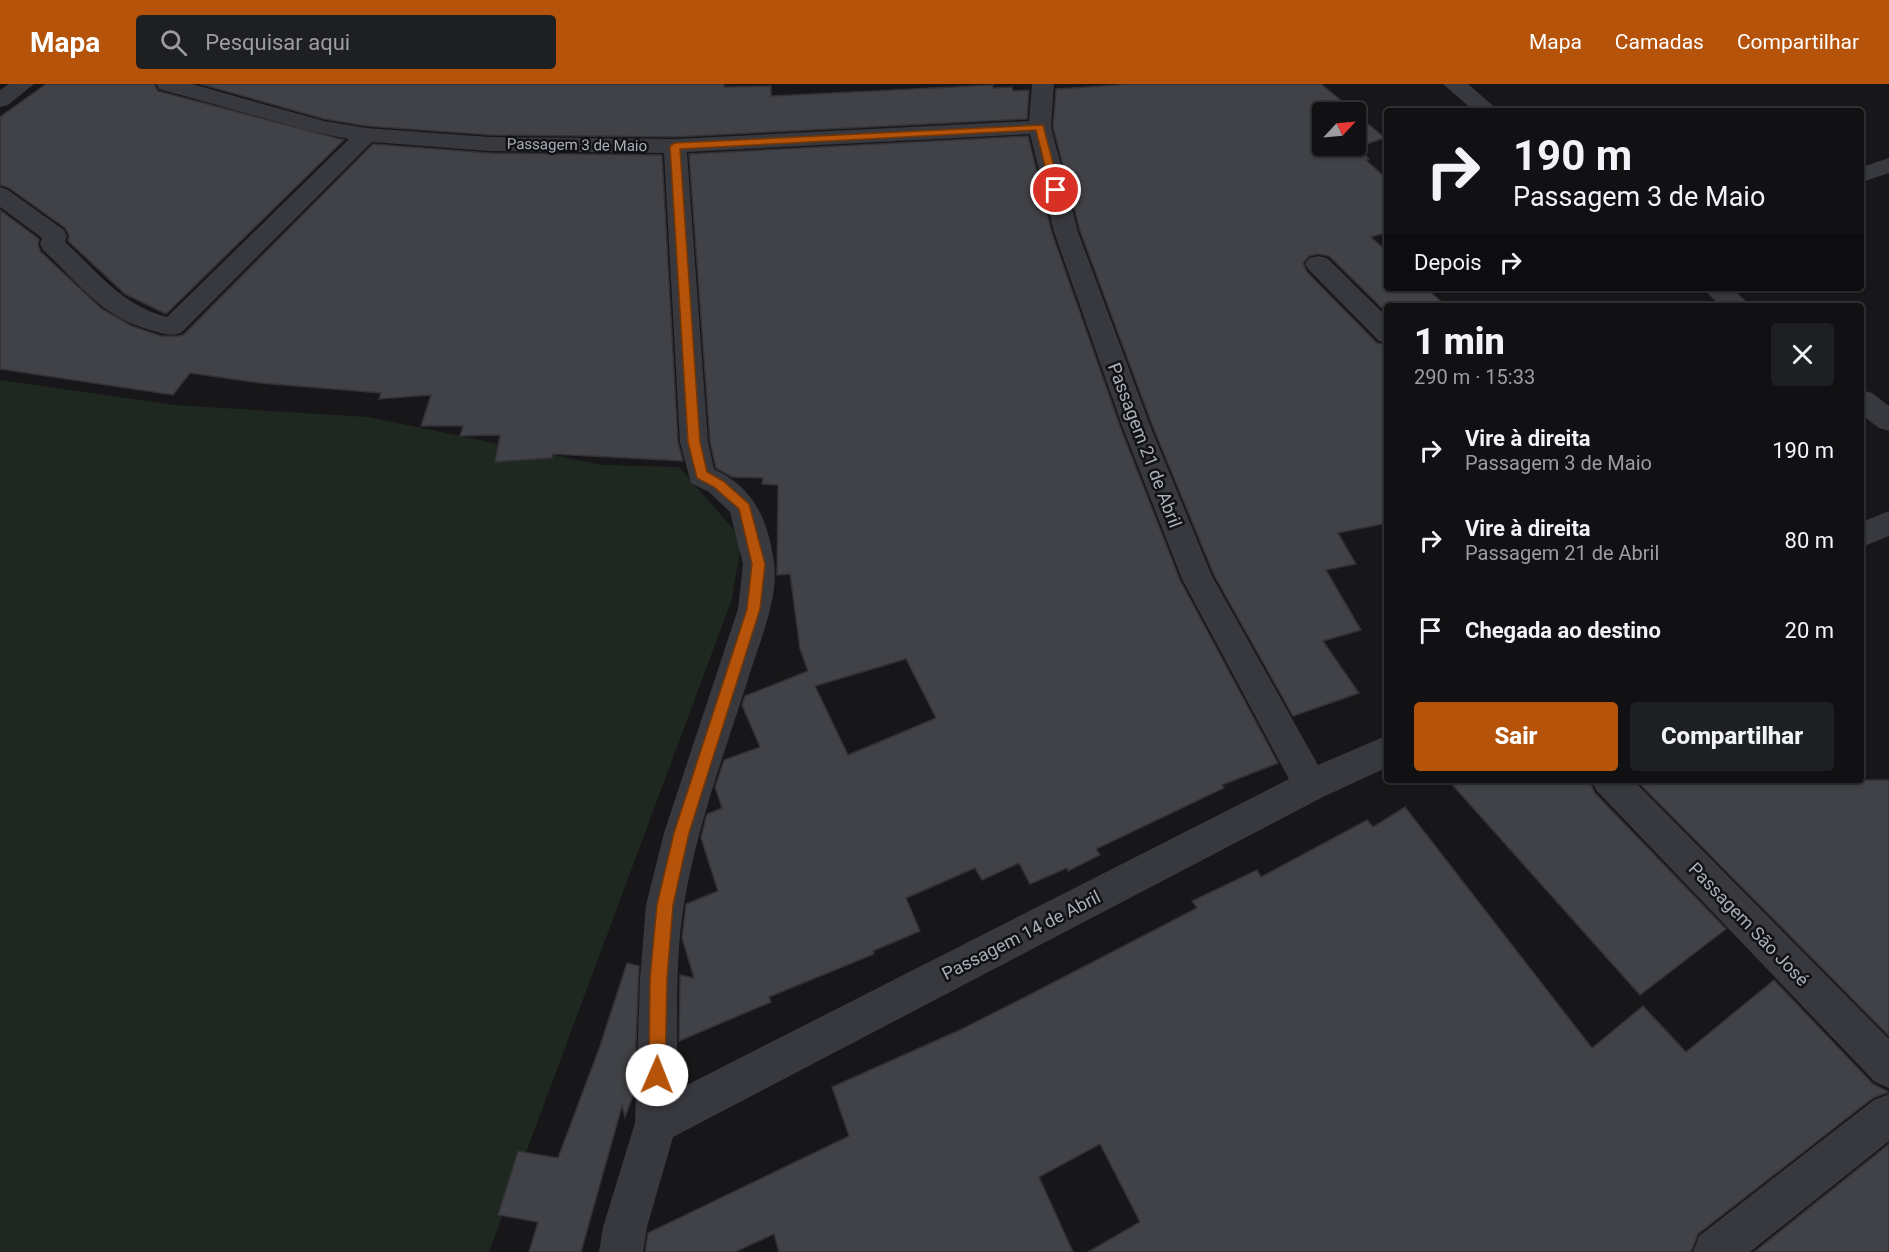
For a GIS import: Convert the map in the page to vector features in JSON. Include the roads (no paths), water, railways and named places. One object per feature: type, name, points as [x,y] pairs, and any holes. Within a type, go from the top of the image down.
[{"type":"street","name":"Passagem 3 de Maio","points":[[167,84],[261,110],[366,135],[490,144],[675,146],[1040,127]]},
{"type":"street","name":"Passagem 21 de Abril","points":[[1043,84],[1040,127],[1066,232],[1137,428],[1198,579],[1311,786]]},
{"type":"street","points":[[1454,84],[1484,108]]},
{"type":"street","points":[[0,195],[55,236],[52,244],[86,280],[117,305],[128,313],[172,327],[366,135]]},
{"type":"street","points":[[621,1252],[625,1227],[656,1123],[658,979],[665,905],[682,833],[754,609],[759,564],[744,507],[718,484],[701,475],[694,442],[675,146]]},
{"type":"street","points":[[1864,174],[1889,165]]},
{"type":"street","points":[[1318,264],[1384,330]]},
{"type":"street","points":[[1719,291],[1734,303]]},
{"type":"street","points":[[1864,402],[1889,421]]},
{"type":"street","points":[[1864,534],[1889,523]]},
{"type":"street","name":"Passagem 14 de Abril","points":[[656,1123],[1311,786],[1384,752]]},
{"type":"street","name":"Passagem São José","points":[[1612,783],[1889,1068]]},
{"type":"street","points":[[1715,1252],[1889,1115]]}]
